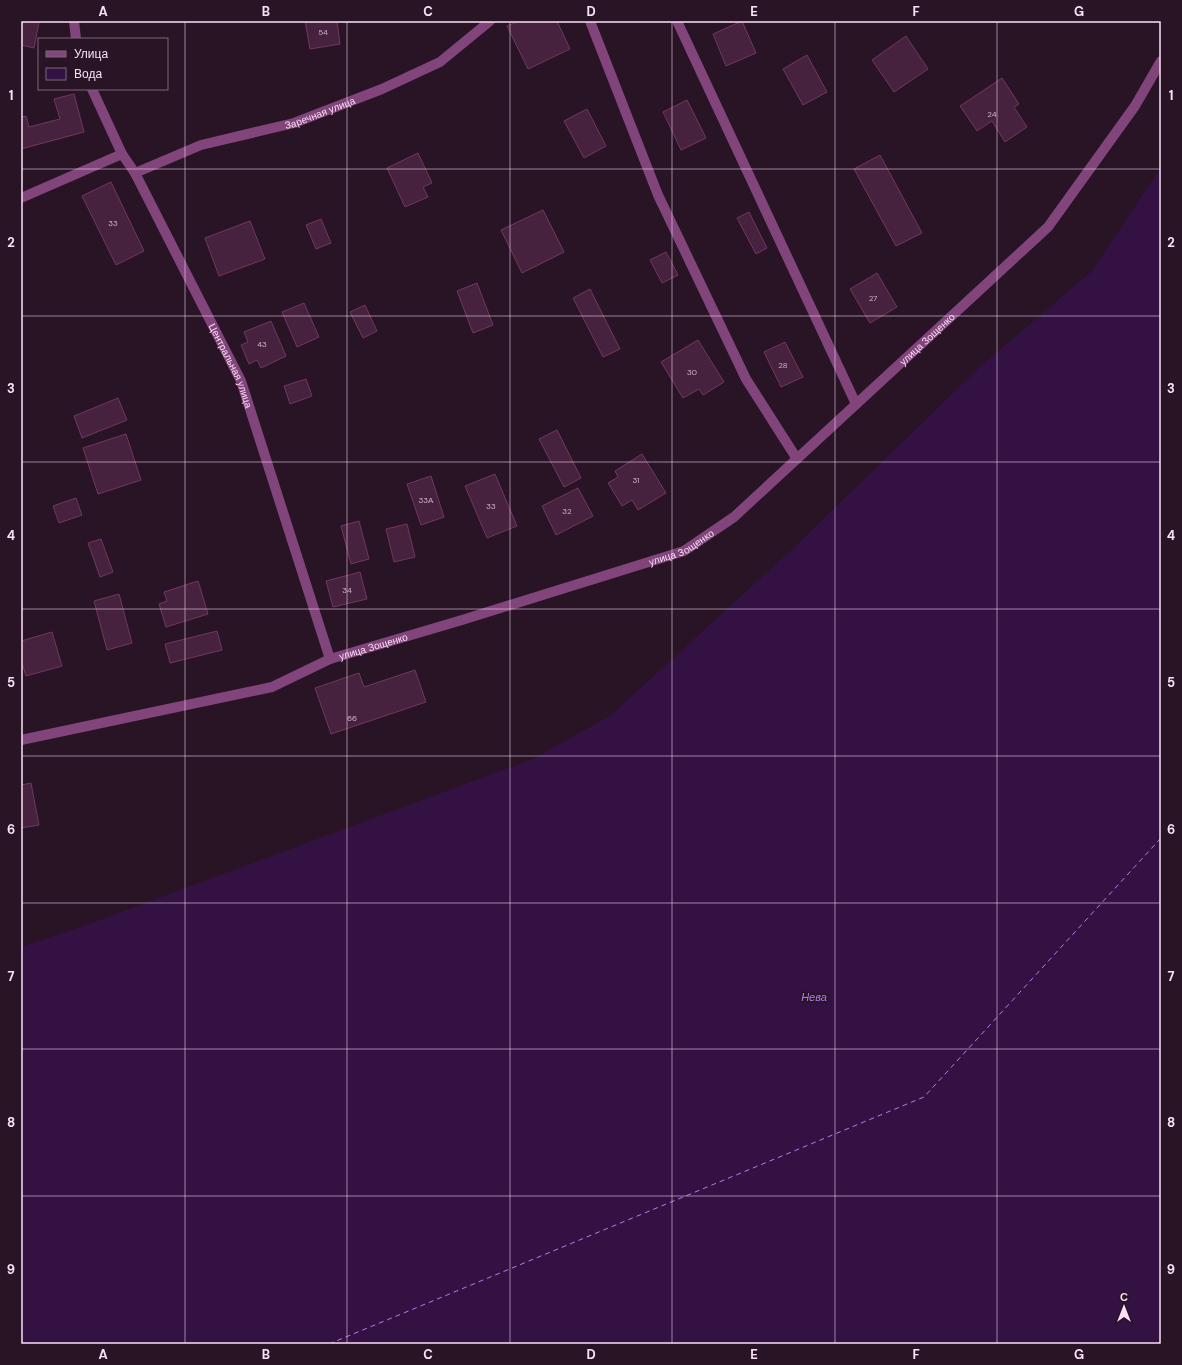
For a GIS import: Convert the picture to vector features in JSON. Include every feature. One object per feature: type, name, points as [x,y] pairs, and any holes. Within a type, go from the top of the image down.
[{"type":"street","points":[[74,21],[76,38]]},
{"type":"street","name":"Заречная улица","points":[[135,173],[201,145],[294,123],[382,89],[440,62],[490,21]]},
{"type":"street","points":[[590,21],[658,195],[746,379],[797,459]]},
{"type":"street","points":[[676,21],[856,404]]},
{"type":"street","name":"улица Зощенко","points":[[21,740],[272,687],[330,659],[462,620],[684,551],[734,517],[1048,227],[1136,106],[1161,62]]},
{"type":"street","name":"Центральная улица","points":[[92,90],[122,154],[135,173],[241,381],[330,659]]},
{"type":"street","points":[[21,198],[122,154]]},
{"type":"water","name":"Нева","points":[[1161,167],[1161,1344],[21,1344],[21,947],[78,928],[535,758],[611,715],[786,555],[982,365],[1092,271]]},
{"type":"building","points":[[22,21],[39,22],[34,48],[21,45]]},
{"type":"building","points":[[305,21],[337,21],[340,44],[310,49]]},
{"type":"building","points":[[519,21],[557,21],[570,49],[528,69],[507,26]]},
{"type":"building","points":[[742,21],[756,53],[726,66],[713,34]]},
{"type":"building","points":[[906,36],[928,69],[894,92],[872,60]]},
{"type":"building","points":[[807,55],[827,92],[803,105],[783,69]]},
{"type":"building","points":[[1002,78],[1019,104],[1014,107],[1027,127],[1005,142],[992,121],[977,131],[960,106]]},
{"type":"building","points":[[74,94],[84,132],[21,149],[21,117],[26,116],[29,127],[60,119],[54,99]]},
{"type":"building","points":[[687,100],[706,138],[681,150],[663,112]]},
{"type":"building","points":[[587,109],[606,146],[584,158],[564,121]]},
{"type":"building","points":[[418,153],[432,183],[423,187],[428,197],[405,207],[387,168]]},
{"type":"building","points":[[880,155],[922,233],[896,246],[854,169]]},
{"type":"building","points":[[111,182],[144,251],[116,265],[82,196]]},
{"type":"building","points":[[543,210],[564,252],[522,273],[501,230]]},
{"type":"building","points":[[749,212],[767,248],[756,254],[737,218]]},
{"type":"building","points":[[321,219],[331,243],[316,249],[306,225]]},
{"type":"building","points":[[250,221],[265,259],[219,276],[205,238]]},
{"type":"building","points":[[666,252],[678,275],[662,283],[650,260]]},
{"type":"building","points":[[877,273],[897,307],[870,323],[850,289]]},
{"type":"building","points":[[477,283],[493,325],[473,333],[457,291]]},
{"type":"building","points":[[590,289],[620,349],[603,357],[573,298]]},
{"type":"building","points":[[304,303],[319,337],[297,347],[282,312]]},
{"type":"building","points":[[365,305],[377,331],[363,338],[350,312]]},
{"type":"building","points":[[271,321],[286,356],[261,368],[257,360],[249,364],[241,345],[248,342],[244,332]]},
{"type":"building","points":[[698,340],[724,382],[703,395],[699,389],[683,398],[661,362]]},
{"type":"building","points":[[785,342],[803,377],[781,387],[764,352]]},
{"type":"building","points":[[306,379],[312,396],[290,404],[284,386]]},
{"type":"building","points":[[118,398],[127,420],[82,438],[74,416]]},
{"type":"building","points":[[557,430],[581,478],[564,487],[539,439]]},
{"type":"building","points":[[126,434],[141,480],[98,494],[83,448]]},
{"type":"building","points":[[642,454],[666,493],[638,510],[632,500],[622,506],[608,483],[618,477],[615,471]]},
{"type":"building","points":[[495,474],[517,526],[487,538],[465,486]]},
{"type":"building","points":[[431,476],[444,517],[421,525],[407,484]]},
{"type":"building","points":[[578,488],[593,516],[556,535],[542,506]]},
{"type":"building","points":[[76,498],[82,515],[59,523],[53,506]]},
{"type":"building","points":[[359,521],[369,559],[351,564],[341,526]]},
{"type":"building","points":[[407,524],[415,557],[394,562],[386,529]]},
{"type":"building","points":[[101,539],[113,572],[100,577],[88,543]]},
{"type":"building","points":[[360,572],[367,599],[333,607],[326,581]]},
{"type":"building","points":[[198,581],[208,614],[166,627],[159,604],[167,601],[164,592]]},
{"type":"building","points":[[119,594],[132,643],[107,650],[94,601]]},
{"type":"building","points":[[217,631],[222,650],[170,663],[165,644]]},
{"type":"building","points":[[52,632],[62,666],[26,676],[21,660],[21,641]]},
{"type":"building","points":[[415,670],[426,702],[331,734],[315,688],[359,673],[364,687]]},
{"type":"building","points":[[31,783],[39,825],[21,828],[21,785]]},
{"type":"ferry route","points":[[329,1344],[924,1097],[1161,838]]}]
